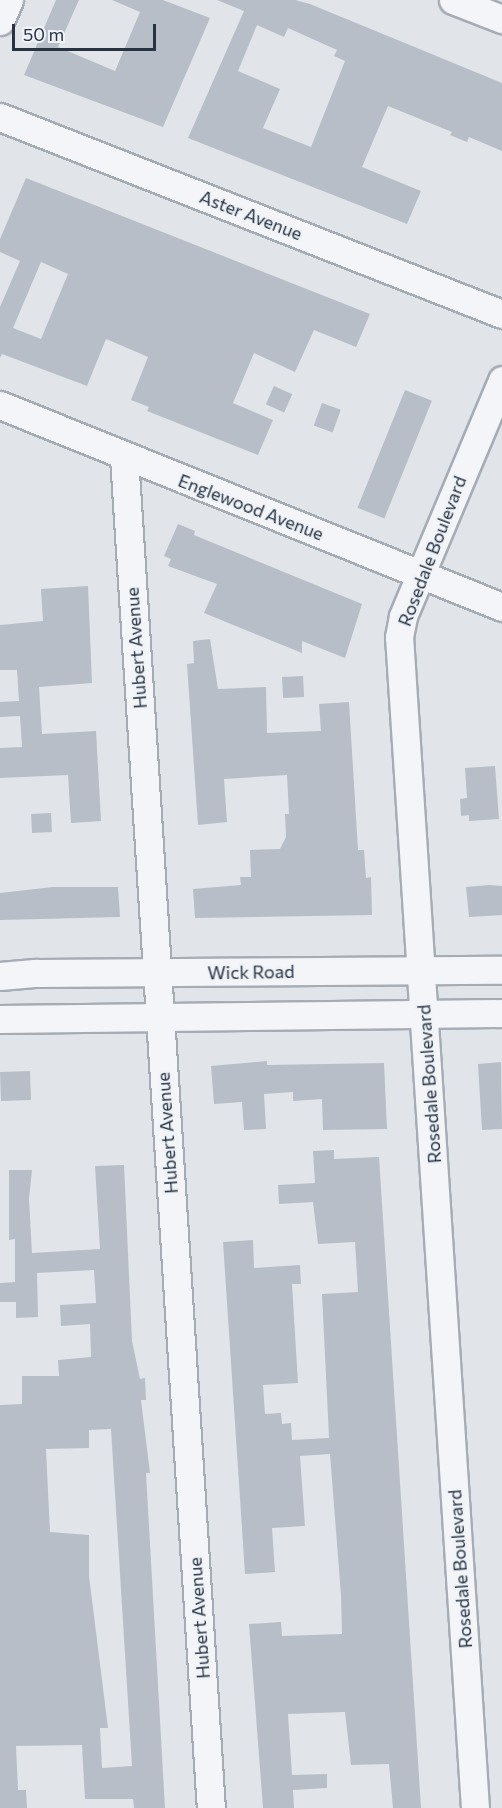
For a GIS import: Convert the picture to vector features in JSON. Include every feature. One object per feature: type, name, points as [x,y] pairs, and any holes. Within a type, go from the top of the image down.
[{"type":"street","points":[[0,21],[9,0]]},
{"type":"street","points":[[453,0],[502,19]]},
{"type":"street","name":"Aster Avenue","points":[[0,117],[502,314]]},
{"type":"street","name":"Rosedale Boulevard","points":[[475,1808],[399,637],[403,616],[420,573],[502,380]]},
{"type":"street","name":"Englewood Avenue","points":[[0,405],[124,457],[502,607]]},
{"type":"street","name":"Hubert Avenue","points":[[124,457],[211,1808]]},
{"type":"street","name":"Wick Road","points":[[0,976],[157,972],[502,970]]},
{"type":"street","points":[[0,1019],[502,1013]]},
{"type":"building","points":[[56,0],[79,0],[58,47],[115,71],[140,12],[112,0],[163,0],[210,18],[163,127],[24,75]]},
{"type":"building","points":[[217,0],[295,0],[310,4],[502,83],[502,151],[469,137],[467,142],[450,135],[452,132],[388,106],[362,167],[421,191],[407,224],[188,138],[244,11]],"holes":[[[257,25],[284,37],[288,28],[337,50],[334,56],[345,61],[311,147],[263,128],[280,89],[238,71]]]},
{"type":"building","points":[[26,178],[370,314],[356,347],[314,330],[295,372],[254,353],[233,403],[273,420],[258,455],[147,411],[149,407],[131,400],[148,357],[106,339],[87,386],[2,354],[0,358],[0,307],[20,261],[0,252],[0,239]],"holes":[[[41,262],[68,274],[41,339],[13,328]]]},
{"type":"building","points":[[274,386],[292,394],[284,412],[266,404]]},
{"type":"building","points":[[405,390],[432,401],[384,519],[357,508]]},
{"type":"building","points":[[322,403],[341,410],[333,432],[314,426]]},
{"type":"building","points":[[178,524],[195,531],[194,535],[362,604],[345,658],[302,641],[302,653],[204,613],[217,584],[168,566],[171,559],[164,556]]},
{"type":"building","points":[[88,586],[92,683],[39,687],[42,734],[96,731],[101,821],[71,823],[68,775],[0,778],[0,748],[22,747],[20,716],[0,717],[0,702],[19,701],[17,670],[0,670],[0,625],[43,621],[41,589]]},
{"type":"building","points":[[210,639],[218,689],[266,687],[267,733],[321,731],[319,704],[349,702],[358,850],[364,850],[366,878],[371,877],[372,915],[195,918],[193,889],[241,885],[240,877],[251,877],[250,850],[280,849],[286,837],[285,814],[289,814],[287,775],[224,779],[227,822],[198,825],[187,664],[194,663],[193,641]]},
{"type":"building","points":[[303,676],[304,697],[283,698],[282,677]]},
{"type":"building","points":[[495,766],[499,819],[469,821],[469,815],[461,816],[460,799],[467,798],[465,768]]},
{"type":"building","points":[[51,813],[52,832],[32,833],[31,814]]},
{"type":"building","points":[[502,886],[502,915],[469,917],[466,887]]},
{"type":"building","points":[[53,887],[118,887],[120,917],[0,920],[0,893]]},
{"type":"building","points":[[267,1061],[267,1065],[384,1063],[387,1129],[323,1130],[322,1099],[293,1101],[293,1092],[264,1094],[266,1129],[244,1130],[242,1102],[214,1104],[211,1066]]},
{"type":"building","points":[[501,1062],[502,1129],[482,1130],[478,1064]]},
{"type":"building","points":[[30,1071],[31,1100],[1,1101],[0,1072]]},
{"type":"building","points":[[334,1150],[334,1159],[379,1157],[421,1808],[393,1808],[389,1764],[351,1765],[345,1712],[288,1714],[292,1775],[327,1774],[327,1788],[293,1790],[294,1808],[263,1808],[249,1624],[281,1622],[282,1636],[342,1634],[341,1595],[330,1454],[300,1456],[305,1526],[272,1528],[275,1572],[245,1574],[223,1242],[253,1240],[254,1268],[300,1265],[301,1284],[292,1284],[298,1383],[263,1385],[265,1414],[281,1413],[282,1424],[291,1423],[292,1440],[329,1438],[322,1294],[358,1292],[355,1242],[318,1244],[313,1202],[279,1204],[278,1185],[315,1183],[313,1151]]},
{"type":"building","points":[[124,1165],[132,1341],[140,1379],[145,1378],[146,1400],[141,1400],[150,1473],[146,1473],[165,1808],[134,1808],[133,1799],[85,1799],[82,1745],[16,1746],[18,1790],[26,1790],[27,1808],[0,1808],[0,1405],[22,1404],[22,1376],[59,1376],[58,1360],[91,1357],[90,1324],[61,1326],[60,1305],[96,1303],[94,1270],[37,1273],[38,1317],[16,1318],[16,1302],[0,1302],[0,1283],[15,1282],[15,1239],[9,1240],[9,1170],[32,1170],[29,1199],[32,1253],[100,1249],[95,1166]],"holes":[[[111,1429],[132,1766],[102,1768],[100,1728],[108,1728],[89,1576],[89,1535],[50,1532],[46,1449],[89,1448],[89,1430]]]}]
